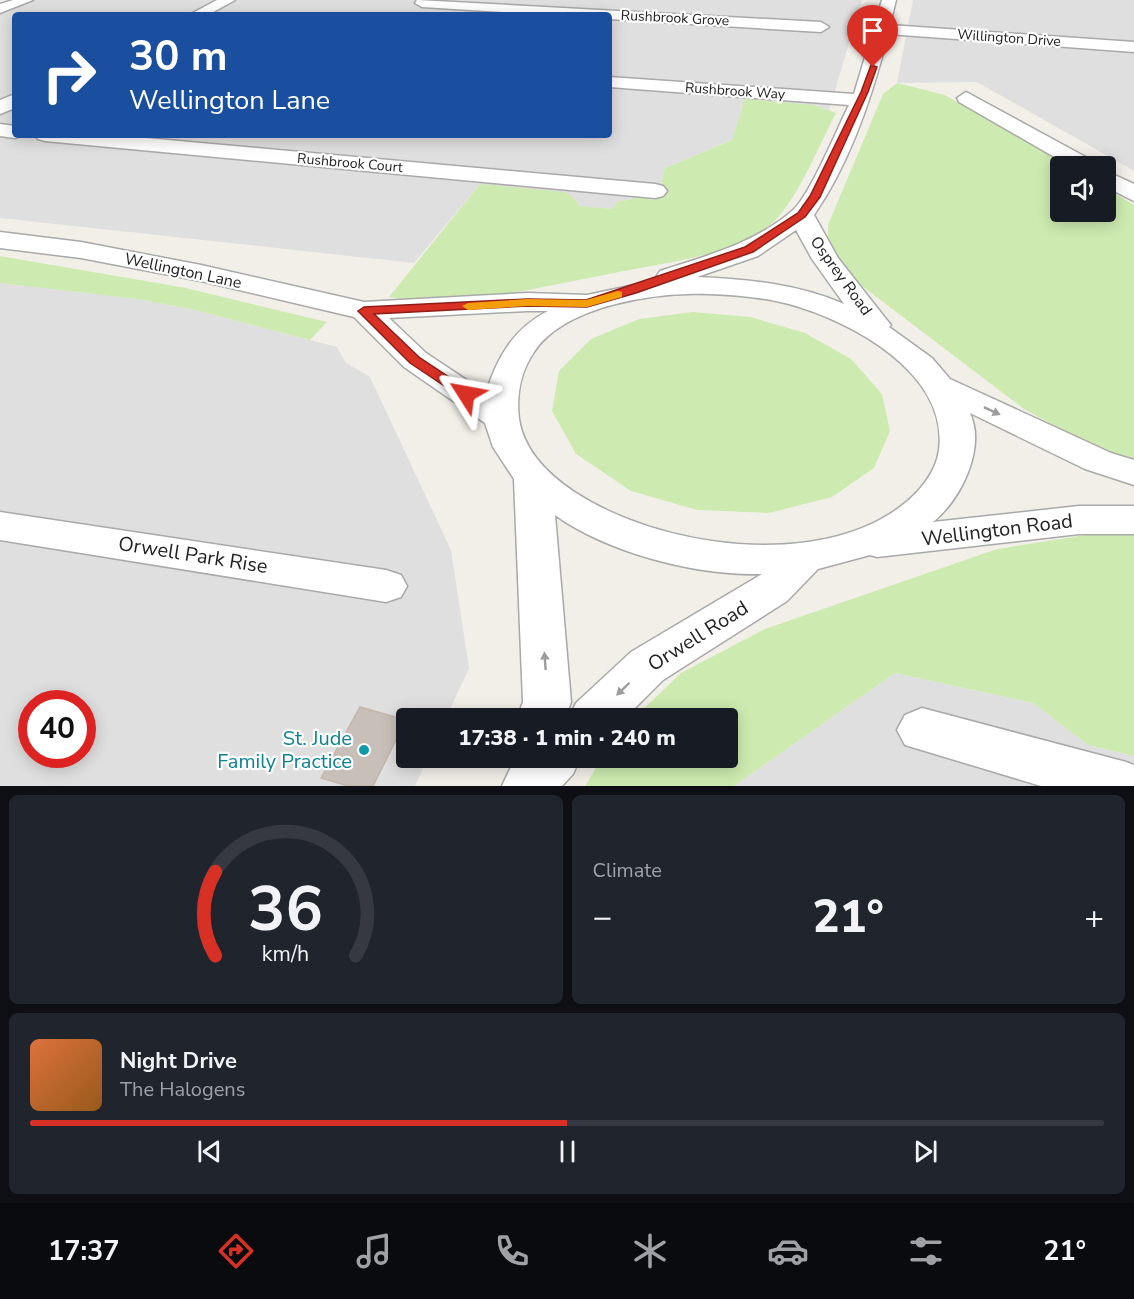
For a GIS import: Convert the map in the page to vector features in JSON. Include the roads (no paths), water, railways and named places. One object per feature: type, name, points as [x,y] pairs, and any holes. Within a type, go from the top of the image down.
[{"type":"street","points":[[0,9],[26,0]]},
{"type":"street","points":[[202,12],[228,0]]},
{"type":"street","points":[[632,291],[695,285],[765,291],[831,309],[884,334],[912,355],[939,386],[952,409],[958,433],[955,468],[935,499],[902,526],[861,544],[805,557],[733,559],[679,551],[628,537],[574,511],[533,479],[520,464],[505,436],[499,417],[504,373],[519,348],[541,328],[587,303],[632,291],[749,250],[802,215],[815,197],[861,100],[883,29],[889,0]]},
{"type":"street","points":[[410,12],[424,2]]},
{"type":"street","name":"Rushbrook Grove","points":[[424,2],[583,12]]},
{"type":"street","name":"Rushbrook Grove","points":[[612,14],[821,27]]},
{"type":"street","name":"Willington Drive","points":[[883,29],[1134,46]]},
{"type":"street","name":"Rushbrook Way","points":[[612,82],[861,100]]},
{"type":"street","points":[[966,98],[1068,156]]},
{"type":"street","name":"Rushbrook Court","points":[[80,138],[655,191]]},
{"type":"street","points":[[221,150],[239,138]]},
{"type":"street","points":[[1116,184],[1134,194]]},
{"type":"street","name":"Osprey Road","points":[[802,215],[813,242],[843,286],[884,334]]},
{"type":"street","name":"Wellington Lane","points":[[0,240],[81,250],[201,273],[364,311],[527,302],[587,303]]},
{"type":"street","points":[[364,311],[415,360],[499,417]]},
{"type":"street","points":[[939,386],[1098,460],[1134,473]]},
{"type":"street","points":[[533,479],[547,702],[545,708]]},
{"type":"street","name":"Wellington Road","points":[[861,544],[1079,520],[1134,520]]},
{"type":"street","name":"Orwell Park Rise","points":[[0,526],[386,586]]},
{"type":"street","name":"Orwell Road","points":[[603,708],[647,666],[772,590],[805,557]]},
{"type":"street","points":[[922,730],[1126,786]]},
{"type":"street","points":[[516,786],[522,768]]},
{"type":"street","points":[[528,786],[545,768]]},
{"type":"place","name":"St. Jude Family Practice","points":[[364,750]]}]
